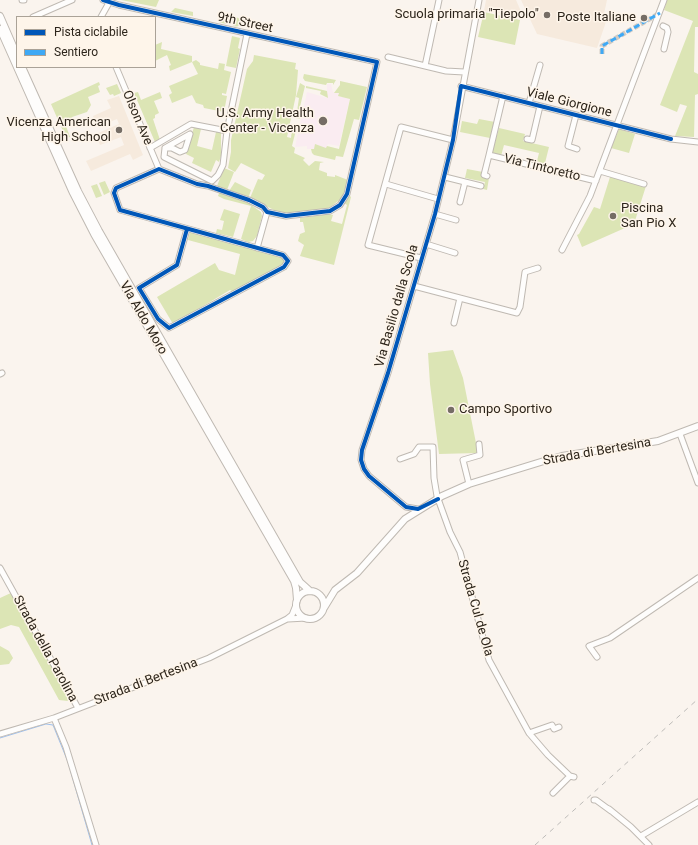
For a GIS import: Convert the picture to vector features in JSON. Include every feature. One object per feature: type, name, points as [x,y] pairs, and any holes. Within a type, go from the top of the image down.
[{"type":"main road","points":[[0,16],[16,53]]},
{"type":"main road","name":"Via Aldo Moro","points":[[0,29],[16,65]]},
{"type":"main road","name":"Via Aldo Moro","points":[[17,68],[73,193],[94,234],[294,581],[297,603]]},
{"type":"main road","name":"Via Aldo Moro","points":[[22,68],[78,191],[99,232],[300,582],[310,591]]},
{"type":"main road","name":"Strada di Bertesina","points":[[306,618],[314,619],[319,617],[335,590],[358,573],[397,529],[407,520],[438,500],[469,484],[562,456],[658,442],[698,426]]},
{"type":"main road","name":"Strada di Bertesina","points":[[407,520],[412,509],[438,500]]},
{"type":"main road","points":[[306,618],[298,612],[297,603],[304,593],[310,591],[317,592],[335,590]]},
{"type":"main road","points":[[317,592],[323,599],[324,608]]},
{"type":"street","points":[[35,16],[72,0]]},
{"type":"street","name":"9th Street","points":[[103,0],[247,34],[377,62],[347,194],[340,205],[330,211],[286,216],[267,212]]},
{"type":"street","points":[[425,66],[440,0]]},
{"type":"street","name":"Via Basilio dalla Scola","points":[[412,509],[369,476],[364,469],[361,460],[362,450],[388,373],[435,214],[453,140],[464,72],[479,0]]},
{"type":"street","points":[[562,250],[596,181],[664,0]]},
{"type":"street","points":[[102,16],[110,1]]},
{"type":"street","points":[[663,26],[667,28],[668,32],[664,49]]},
{"type":"street","points":[[208,186],[218,175],[223,165],[227,131],[247,34]]},
{"type":"street","points":[[388,57],[446,71],[464,72]]},
{"type":"street","name":"Viale Giorgione","points":[[528,103],[540,65]]},
{"type":"street","name":"Olson Ave","points":[[116,68],[159,169]]},
{"type":"street","name":"Viale Giorgione","points":[[462,86],[683,142],[698,142]]},
{"type":"street","name":"Via Tintoretto","points":[[487,176],[484,175],[503,96]]},
{"type":"street","name":"Viale Giorgione","points":[[527,139],[532,140],[540,106]]},
{"type":"street","name":"Viale Giorgione","points":[[576,115],[568,146],[577,148]]},
{"type":"street","points":[[150,148],[191,124],[227,131]]},
{"type":"street","points":[[421,258],[368,245],[401,128],[453,140]]},
{"type":"street","points":[[190,134],[184,150],[180,152],[172,148],[165,148],[190,134]]},
{"type":"street","points":[[165,148],[164,157],[212,181]]},
{"type":"street","name":"Via Tintoretto","points":[[489,155],[596,181]]},
{"type":"street","points":[[187,229],[177,266],[139,288],[158,319],[169,328],[286,266],[288,261],[283,255],[257,248],[187,229],[120,210],[114,193],[116,188],[159,169],[197,184],[208,186],[249,200],[263,207],[267,212],[257,248]]},
{"type":"street","points":[[600,171],[644,184]]},
{"type":"street","points":[[444,177],[482,186]]},
{"type":"street","points":[[460,202],[465,182]]},
{"type":"street","points":[[386,184],[438,199]]},
{"type":"street","points":[[435,214],[456,220]]},
{"type":"street","name":"Via Basilio dalla Scola","points":[[426,244],[455,253]]},
{"type":"street","name":"Via Basilio dalla Scola","points":[[414,286],[517,313],[520,307],[525,272],[538,268]]},
{"type":"street","points":[[454,323],[460,298]]},
{"type":"street","points":[[680,434],[698,483]]},
{"type":"street","points":[[469,484],[462,460],[480,455],[479,444]]},
{"type":"street","points":[[400,459],[414,454],[419,447],[432,446],[434,484],[438,500]]},
{"type":"street","name":"Strada Cul de Ola","points":[[438,500],[460,552],[489,660],[529,733],[546,756],[572,777],[553,793]]},
{"type":"street","name":"Strada della Parolina","points":[[0,568],[78,708]]},
{"type":"street","points":[[597,657],[589,646],[610,638],[698,578]]},
{"type":"street","points":[[287,619],[292,615],[297,603]]},
{"type":"street","name":"Strada di Bertesina","points":[[0,734],[54,718],[209,658],[287,619],[306,618]]},
{"type":"street","points":[[54,718],[66,747],[96,845]]},
{"type":"street","points":[[529,733],[552,725],[554,729],[559,727]]},
{"type":"street","points":[[594,800],[607,808],[641,836],[649,845]]},
{"type":"street","points":[[641,836],[698,802]]},
{"type":"shaded area","points":[[486,0],[516,0],[523,16],[484,11]]},
{"type":"shaded area","points":[[521,0],[607,0],[604,14],[607,19],[597,48],[537,34]]},
{"type":"shaded area","name":"U.S. Army Health Center - Vicenza","points":[[327,84],[331,84],[333,92],[339,93],[338,96],[350,98],[339,146],[328,144],[326,148],[314,149],[307,149],[307,146],[295,147],[307,92],[327,98]]},
{"type":"shaded area","name":"Vicenza American High School","points":[[119,96],[143,155],[133,160],[130,154],[91,171],[86,161],[124,145],[121,137],[100,145],[96,134],[119,124],[117,119],[97,127],[93,116],[111,108],[107,100]]},
{"type":"green space","points":[[121,0],[159,0],[156,7]]},
{"type":"green space","points":[[667,0],[698,0],[698,27],[695,27],[694,72],[698,74],[698,94],[695,95],[694,137],[675,136],[687,106],[680,104],[677,112],[660,105],[693,21],[664,10]]},
{"type":"green space","points":[[175,8],[193,12],[193,16],[171,12]]},
{"type":"green space","points":[[484,12],[520,20],[515,45],[478,37]]},
{"type":"green space","points":[[219,15],[231,17],[230,22],[226,24],[218,22]]},
{"type":"green space","points":[[236,17],[241,22],[236,27],[231,22]]},
{"type":"green space","points":[[232,36],[240,38],[238,48],[240,49],[236,68],[226,66]]},
{"type":"green space","points":[[162,42],[161,49],[192,56],[192,62],[170,71],[169,66],[171,65],[167,55],[156,60],[156,45]]},
{"type":"green space","points":[[254,55],[296,63],[295,69],[298,70],[296,95],[287,137],[291,138],[292,129],[296,130],[292,146],[295,148],[294,153],[305,158],[303,160],[309,166],[315,161],[324,162],[320,163],[319,170],[327,173],[327,176],[335,177],[335,175],[348,180],[343,197],[328,209],[287,214],[276,211],[250,198],[258,179],[262,180],[265,175],[241,163],[235,172],[228,168],[231,152],[231,140],[247,69],[253,61]]},
{"type":"green space","points":[[196,60],[200,63],[200,65],[218,69],[219,63],[225,64],[224,70],[231,72],[226,94],[222,93],[222,95],[227,96],[224,112],[204,108],[203,105],[196,103],[192,95],[172,103],[169,95],[172,93],[169,86],[198,74],[192,62]]},
{"type":"green space","points":[[304,74],[336,80],[333,85],[333,83],[327,83],[326,85],[305,81],[303,78]]},
{"type":"green space","points":[[340,81],[367,87],[359,120],[354,119],[343,157],[336,156],[335,160],[314,155],[311,149],[314,149],[315,144],[326,148],[327,146],[339,149],[350,99],[338,96],[339,93],[334,93],[340,85]]},
{"type":"green space","points":[[99,82],[100,85],[98,86],[100,92],[88,97],[91,105],[87,112],[72,117],[74,123],[66,126],[70,137],[66,138],[51,104]]},
{"type":"green space","points":[[300,83],[305,86],[299,111],[301,111],[300,119],[296,118],[299,98],[296,97]]},
{"type":"green space","points":[[117,84],[121,93],[114,96],[113,94],[110,95],[106,88]]},
{"type":"green space","points":[[306,86],[327,91],[328,98],[320,94],[321,91],[306,88]]},
{"type":"green space","points":[[138,92],[141,100],[160,92],[162,98],[154,101],[159,113],[155,115],[155,118],[153,119],[160,140],[155,142],[134,93]]},
{"type":"green space","points":[[479,119],[495,122],[490,138],[460,132],[462,121],[477,124]]},
{"type":"green space","points":[[194,127],[201,129],[197,146],[212,150],[216,132],[221,132],[221,156],[219,162],[216,160],[211,172],[192,163],[194,158],[186,154]]},
{"type":"green space","points":[[499,128],[525,134],[523,141],[549,147],[544,167],[536,165],[539,153],[504,145],[501,156],[492,153]]},
{"type":"green space","points":[[619,129],[635,134],[629,153],[611,148]]},
{"type":"green space","points":[[224,168],[234,172],[227,190],[229,191],[235,182],[251,190],[247,202],[261,212],[262,216],[257,236],[253,241],[248,242],[241,239],[251,206],[218,196],[221,188],[217,186]]},
{"type":"green space","points":[[467,169],[483,172],[482,177],[489,178],[487,190],[483,189],[485,182],[465,178]]},
{"type":"green space","name":"Piscina San Pio X","points":[[610,177],[646,186],[634,224],[582,247],[577,235],[594,207],[600,209]]},
{"type":"green space","points":[[105,181],[110,192],[104,195],[99,183]]},
{"type":"green space","points":[[97,184],[102,196],[96,198],[91,186]]},
{"type":"green space","points":[[350,196],[351,197],[334,265],[300,256],[304,245],[298,241],[300,234],[305,232],[303,222],[300,222],[300,218],[329,214],[333,215],[331,221],[342,224],[347,205],[344,203]]},
{"type":"green space","points":[[224,209],[240,214],[233,237],[216,233],[217,229],[222,230],[224,221],[220,220]]},
{"type":"green space","points":[[190,232],[284,258],[286,261],[284,265],[234,292],[230,290],[173,324],[157,297],[215,263],[219,270],[235,275],[240,254],[188,240]]},
{"type":"green space","points":[[453,350],[463,378],[478,453],[439,454],[430,384],[428,353]]},
{"type":"green space","points":[[13,592],[72,698],[68,701],[59,700],[19,627],[11,625],[0,629],[0,598]]},
{"type":"green space","points":[[0,646],[9,651],[13,658],[9,664],[0,665]]},
{"type":"waterway","points":[[0,738],[46,724],[53,725],[68,762],[92,845]]},
{"type":"tunnel","points":[[602,54],[602,46],[660,13]]},
{"type":"railway","points":[[535,845],[698,699]]},
{"type":"marked path","points":[[602,54],[602,46],[660,13]]},
{"type":"cycle path","points":[[103,0],[119,5],[377,62],[347,194],[340,205],[330,211],[286,216],[267,212],[263,207],[249,200],[208,186],[197,184],[159,169],[116,188],[114,193],[120,210],[283,255],[288,261],[284,267],[169,328],[158,319],[139,288],[177,265],[187,229]]},
{"type":"cycle path","points":[[438,499],[418,509],[406,507],[369,476],[364,469],[361,460],[362,450],[388,373],[435,214],[453,140],[461,86],[671,139]]},
{"type":"place","name":"Scuola primaria \"Tiepolo\"","points":[[547,15]]},
{"type":"place","name":"Poste Italiane","points":[[644,18]]},
{"type":"place","name":"U.S. Army Health Center - Vicenza","points":[[323,121]]},
{"type":"place","name":"Vicenza American High School","points":[[119,130]]},
{"type":"place","name":"Piscina San Pio X","points":[[613,216]]},
{"type":"place","name":"Campo Sportivo","points":[[451,410]]}]
